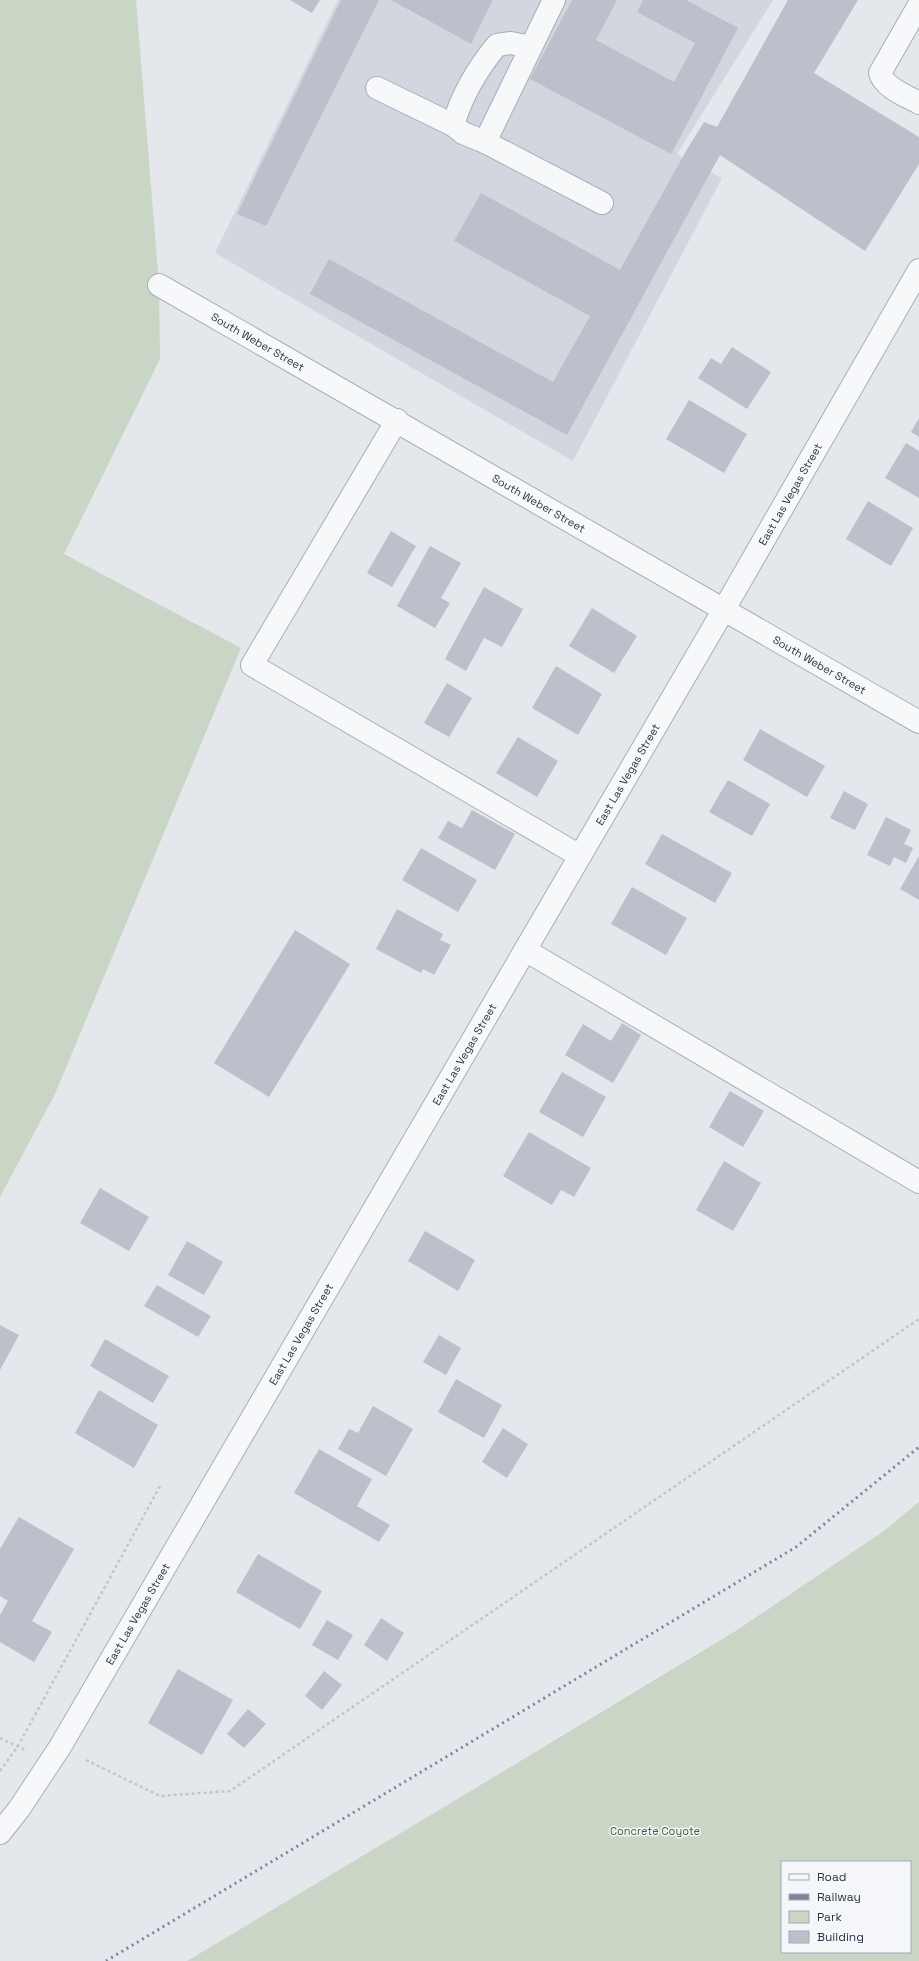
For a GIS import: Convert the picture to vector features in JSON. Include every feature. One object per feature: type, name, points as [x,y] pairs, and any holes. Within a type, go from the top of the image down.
[{"type":"street","points":[[484,142],[554,0]]},
{"type":"street","points":[[919,5],[880,73],[882,80],[919,103]]},
{"type":"street","points":[[454,125],[459,106],[479,66],[497,45],[511,43],[531,47]]},
{"type":"street","points":[[377,88],[454,125],[463,133],[484,142],[602,203]]},
{"type":"street","name":"East Las Vegas Street","points":[[0,1833],[60,1747],[916,282]]},
{"type":"street","name":"South Weber Street","points":[[159,285],[397,420],[723,611],[919,721]]},
{"type":"street","points":[[397,420],[252,665],[580,856]]},
{"type":"street","points":[[526,950],[919,1182]]},
{"type":"path","points":[[60,1747],[160,1796],[230,1791],[919,1319]]},
{"type":"path","points":[[0,1771],[18,1746],[160,1486]]},
{"type":"shaded area","points":[[338,0],[773,0],[677,154],[722,178],[573,461],[215,253]]},
{"type":"green space","points":[[0,0],[136,0],[159,285],[160,359],[64,554],[241,648],[55,1094],[0,1197]]},
{"type":"green space","name":"Concrete Coyote","points":[[919,1502],[919,1961],[187,1961],[454,1801],[734,1632],[884,1531]]},
{"type":"building","points":[[290,0],[320,0],[312,13]]},
{"type":"building","points":[[341,0],[379,0],[266,226],[237,214]]},
{"type":"building","points":[[391,0],[493,0],[471,44]]},
{"type":"building","points":[[572,0],[617,0],[596,40],[674,82],[695,43],[637,12],[643,0],[686,0],[738,28],[671,154],[530,79]]},
{"type":"building","points":[[788,0],[858,0],[814,73],[919,137],[919,164],[865,251],[720,155],[567,435],[310,294],[329,259],[553,382],[590,316],[454,241],[481,193],[620,270],[686,151],[704,122],[717,127]]},
{"type":"building","points":[[732,347],[771,372],[747,409],[698,378],[711,358],[721,364]]},
{"type":"building","points":[[689,400],[747,434],[724,473],[666,439]]},
{"type":"building","points":[[919,418],[919,437],[911,432]]},
{"type":"building","points":[[906,443],[919,451],[919,498],[885,478]]},
{"type":"building","points":[[868,501],[913,528],[891,566],[846,539]]},
{"type":"building","points":[[391,531],[416,546],[392,587],[367,573]]},
{"type":"building","points":[[430,546],[461,563],[441,598],[450,603],[435,628],[397,606]]},
{"type":"building","points":[[484,587],[523,609],[502,647],[484,638],[466,671],[445,659]]},
{"type":"building","points":[[592,608],[637,636],[614,673],[569,646]]},
{"type":"building","points":[[556,666],[602,694],[578,735],[532,708]]},
{"type":"building","points":[[447,683],[472,698],[449,737],[424,723]]},
{"type":"building","points":[[760,729],[825,766],[807,797],[743,760]]},
{"type":"building","points":[[518,737],[558,761],[537,797],[496,773]]},
{"type":"building","points":[[728,780],[770,804],[752,836],[709,812]]},
{"type":"building","points":[[844,791],[868,804],[855,830],[830,818]]},
{"type":"building","points":[[472,810],[515,834],[495,870],[438,838],[448,821],[462,828]]},
{"type":"building","points":[[886,817],[911,830],[904,844],[913,848],[906,863],[894,857],[890,866],[867,855]]},
{"type":"building","points":[[662,834],[732,873],[715,903],[645,864]]},
{"type":"building","points":[[421,848],[477,880],[458,912],[402,880]]},
{"type":"building","points":[[919,856],[919,900],[900,889]]},
{"type":"building","points":[[632,887],[687,918],[666,955],[611,924]]},
{"type":"building","points":[[397,909],[443,934],[440,940],[451,945],[434,975],[423,969],[421,973],[376,949]]},
{"type":"building","points":[[295,930],[350,964],[269,1097],[214,1063]]},
{"type":"building","points":[[622,1023],[641,1035],[613,1083],[565,1055],[583,1024],[611,1041]]},
{"type":"building","points":[[562,1072],[606,1097],[583,1137],[539,1112]]},
{"type":"building","points":[[730,1091],[764,1111],[743,1147],[709,1127]]},
{"type":"building","points":[[529,1132],[591,1168],[574,1197],[561,1190],[552,1205],[503,1176]]},
{"type":"building","points":[[724,1161],[761,1183],[733,1231],[696,1210]]},
{"type":"building","points":[[100,1188],[149,1217],[129,1251],[80,1223]]},
{"type":"building","points":[[425,1231],[475,1260],[458,1291],[408,1261]]},
{"type":"building","points":[[187,1241],[223,1262],[204,1295],[168,1275]]},
{"type":"building","points":[[157,1285],[211,1316],[198,1337],[144,1306]]},
{"type":"building","points":[[0,1325],[19,1335],[0,1370]]},
{"type":"building","points":[[439,1335],[461,1348],[446,1375],[423,1362]]},
{"type":"building","points":[[105,1339],[169,1376],[153,1403],[90,1366]]},
{"type":"building","points":[[456,1379],[502,1405],[484,1438],[438,1412]]},
{"type":"building","points":[[99,1390],[158,1425],[134,1468],[75,1433]]},
{"type":"building","points":[[373,1406],[413,1429],[386,1476],[338,1449],[349,1429],[358,1433]]},
{"type":"building","points":[[503,1428],[528,1444],[507,1478],[482,1462]]},
{"type":"building","points":[[319,1449],[372,1479],[357,1506],[390,1525],[379,1542],[294,1493]]},
{"type":"building","points":[[19,1517],[74,1549],[32,1621],[52,1632],[34,1662],[0,1642],[0,1615],[8,1601],[0,1596],[0,1549]]},
{"type":"building","points":[[258,1554],[322,1591],[300,1629],[236,1592]]},
{"type":"building","points":[[381,1618],[404,1633],[387,1661],[364,1645]]},
{"type":"building","points":[[327,1620],[353,1635],[338,1660],[312,1645]]},
{"type":"building","points":[[178,1669],[233,1700],[202,1755],[148,1723]]},
{"type":"building","points":[[324,1671],[342,1685],[322,1710],[305,1696]]},
{"type":"building","points":[[248,1709],[266,1724],[244,1748],[227,1734]]},
{"type":"railway","points":[[106,1961],[796,1547],[919,1447]]}]
